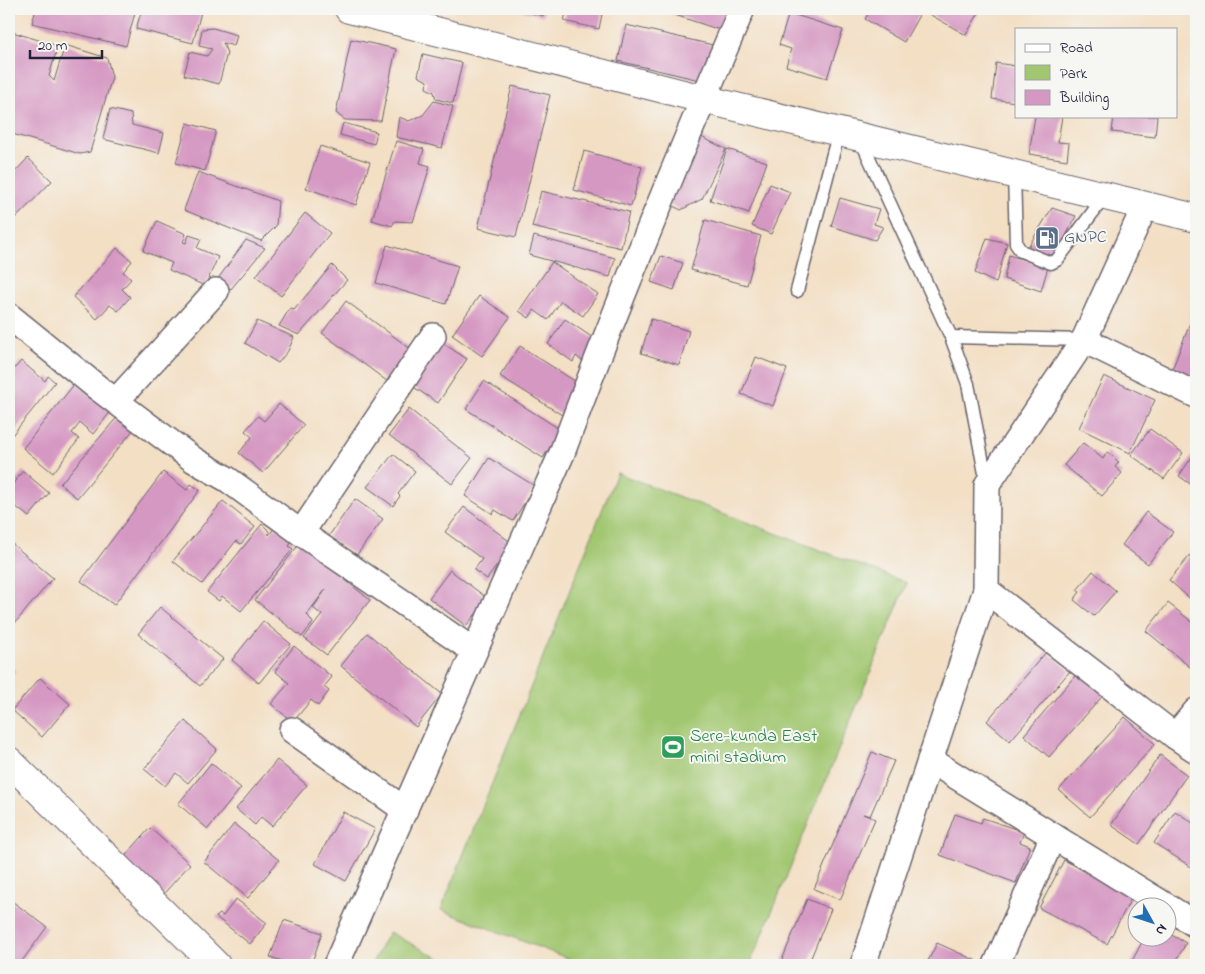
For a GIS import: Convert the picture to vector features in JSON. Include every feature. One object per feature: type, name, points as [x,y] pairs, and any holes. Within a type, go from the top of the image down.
[{"type":"street","points":[[349,9],[703,99],[1196,218]]},
{"type":"street","points":[[336,965],[562,453],[593,368],[703,99],[742,9]]},
{"type":"street","points":[[863,965],[986,590],[987,485],[1084,340],[1145,206]]},
{"type":"street","points":[[116,401],[216,291]]},
{"type":"street","points":[[9,316],[194,460],[227,479],[301,533],[474,652]]},
{"type":"street","points":[[301,533],[433,336]]},
{"type":"street","points":[[1084,340],[1196,395]]},
{"type":"street","points":[[986,590],[1175,736],[1196,750]]},
{"type":"street","points":[[1175,736],[1196,712]]},
{"type":"street","points":[[292,730],[405,810]]},
{"type":"street","points":[[930,760],[1149,896]]},
{"type":"street","points":[[9,761],[216,965]]},
{"type":"street","points":[[996,965],[1053,836]]},
{"type":"street","points":[[1178,914],[1196,925]]},
{"type":"lane","points":[[796,291],[849,134]]},
{"type":"lane","points":[[849,134],[951,337],[968,384],[987,485]]},
{"type":"lane","points":[[1014,174],[1016,244],[1021,251],[1051,263],[1057,260],[1105,196]]},
{"type":"lane","points":[[951,337],[1084,340]]},
{"type":"green space","name":"Sere-kunda East mini stadium","points":[[617,473],[907,583],[750,965],[585,965],[441,910]]},
{"type":"green space","points":[[389,932],[452,965],[371,965]]},
{"type":"building","points":[[36,9],[136,9],[126,46],[32,23]]},
{"type":"building","points":[[142,9],[188,9],[201,12],[193,43],[136,29]]},
{"type":"building","points":[[516,9],[545,9],[543,16]]},
{"type":"building","points":[[567,9],[603,9],[599,29],[564,21]]},
{"type":"building","points":[[657,9],[727,9],[720,30]]},
{"type":"building","points":[[871,9],[981,9],[966,35],[922,10],[904,42],[865,19]]},
{"type":"building","points":[[789,13],[843,30],[827,78],[786,66],[791,49],[779,45]]},
{"type":"building","points":[[626,25],[713,45],[704,81],[618,61]]},
{"type":"building","points":[[213,28],[237,35],[234,46],[223,43],[227,53],[219,84],[184,75],[190,52],[207,56],[212,49],[199,46],[202,29]]},
{"type":"building","points":[[9,31],[58,46],[49,76],[54,81],[65,45],[107,58],[112,77],[90,152],[80,154],[9,133]]},
{"type":"building","points":[[351,39],[396,49],[381,121],[345,120],[336,113]]},
{"type":"building","points":[[423,54],[462,63],[453,103],[436,99],[434,92],[426,88],[427,81],[418,76]]},
{"type":"building","points":[[996,63],[1015,66],[1015,102],[992,99]]},
{"type":"building","points":[[512,86],[550,95],[516,237],[478,228]]},
{"type":"building","points":[[434,101],[453,106],[442,148],[396,137],[399,117],[409,121],[423,115]]},
{"type":"building","points":[[110,109],[131,114],[132,125],[164,133],[159,153],[103,139]]},
{"type":"building","points":[[1035,118],[1062,118],[1058,142],[1069,143],[1067,160],[1029,154]]},
{"type":"building","points":[[1114,118],[1157,118],[1155,137],[1112,132]]},
{"type":"building","points":[[187,123],[216,131],[205,171],[176,163]]},
{"type":"building","points":[[343,123],[377,132],[374,144],[340,135]]},
{"type":"building","points":[[695,134],[726,149],[702,199],[681,210],[663,201]]},
{"type":"building","points":[[396,141],[424,149],[420,163],[430,166],[413,222],[395,221],[392,226],[372,220]]},
{"type":"building","points":[[320,146],[370,162],[356,205],[306,188]]},
{"type":"building","points":[[727,149],[767,162],[749,213],[710,200]]},
{"type":"building","points":[[584,151],[642,167],[631,206],[574,190]]},
{"type":"building","points":[[28,158],[52,181],[16,218],[9,211],[9,178]]},
{"type":"building","points":[[198,172],[278,201],[276,226],[261,241],[184,210]]},
{"type":"building","points":[[770,184],[790,192],[771,234],[752,226]]},
{"type":"building","points":[[541,191],[629,212],[621,248],[532,227]]},
{"type":"building","points":[[840,198],[879,209],[874,224],[883,227],[875,240],[831,226]]},
{"type":"building","points":[[1052,208],[1076,216],[1054,259],[1028,247]]},
{"type":"building","points":[[305,213],[330,233],[281,296],[256,276]]},
{"type":"building","points":[[705,220],[761,236],[747,285],[691,270]]},
{"type":"building","points":[[157,221],[186,234],[183,242],[186,243],[189,235],[201,239],[197,248],[218,257],[205,286],[169,270],[172,263],[143,251]]},
{"type":"building","points":[[534,236],[615,258],[610,277],[529,255]]},
{"type":"building","points":[[987,238],[1007,243],[996,283],[975,273]]},
{"type":"building","points":[[246,240],[265,248],[231,289],[217,280]]},
{"type":"building","points":[[387,245],[458,266],[446,304],[376,283]]},
{"type":"building","points":[[117,248],[132,261],[123,272],[131,279],[122,289],[130,297],[118,311],[110,305],[97,319],[73,297]]},
{"type":"building","points":[[1009,255],[1048,267],[1041,291],[1004,279]]},
{"type":"building","points":[[661,256],[683,263],[674,290],[651,282]]},
{"type":"building","points":[[552,262],[598,294],[583,316],[561,301],[548,320],[534,310],[529,318],[519,311]]},
{"type":"building","points":[[332,265],[347,280],[299,335],[279,326],[290,308],[294,310]]},
{"type":"building","points":[[479,296],[510,317],[482,356],[452,335]]},
{"type":"building","points":[[346,301],[419,355],[395,387],[322,333]]},
{"type":"building","points":[[1196,308],[1196,381],[1171,372]]},
{"type":"building","points":[[565,319],[599,342],[585,363],[576,356],[573,362],[548,344]]},
{"type":"building","points":[[651,319],[689,331],[679,365],[641,353]]},
{"type":"building","points":[[257,321],[294,337],[288,351],[278,363],[245,343]]},
{"type":"building","points":[[435,338],[467,359],[438,403],[406,382]]},
{"type":"building","points":[[520,346],[581,385],[562,415],[500,376]]},
{"type":"building","points":[[756,357],[787,369],[773,406],[741,394]]},
{"type":"building","points":[[21,361],[45,381],[48,376],[55,382],[9,439],[9,375]]},
{"type":"building","points":[[1104,376],[1155,400],[1130,453],[1079,428]]},
{"type":"building","points":[[484,381],[561,430],[543,458],[466,409]]},
{"type":"building","points":[[76,382],[112,410],[93,434],[80,423],[72,433],[79,439],[53,473],[23,448]]},
{"type":"building","points":[[279,404],[304,425],[263,473],[239,453],[252,437],[245,431],[258,416],[264,421]]},
{"type":"building","points":[[409,409],[472,458],[452,484],[389,435]]},
{"type":"building","points":[[119,415],[135,428],[77,498],[60,484]]},
{"type":"building","points":[[1150,429],[1183,453],[1164,479],[1131,455]]},
{"type":"building","points":[[1083,443],[1103,459],[1107,452],[1119,462],[1115,467],[1122,473],[1102,496],[1064,465]]},
{"type":"building","points":[[1196,451],[1196,488],[1179,476]]},
{"type":"building","points":[[393,454],[415,471],[398,494],[400,496],[393,506],[367,487]]},
{"type":"building","points":[[489,458],[535,486],[513,521],[495,510],[493,514],[465,496]]},
{"type":"building","points":[[23,471],[49,493],[29,517],[9,501],[9,489]]},
{"type":"building","points":[[163,472],[187,490],[191,484],[200,490],[114,605],[81,581]]},
{"type":"building","points":[[355,499],[383,519],[356,556],[328,537]]},
{"type":"building","points":[[223,501],[255,527],[241,544],[236,541],[202,584],[173,561]]},
{"type":"building","points":[[464,507],[513,544],[487,579],[474,570],[482,559],[445,532]]},
{"type":"building","points":[[1146,512],[1173,532],[1148,564],[1122,545]]},
{"type":"building","points":[[262,524],[268,530],[269,535],[275,527],[293,541],[289,546],[293,549],[241,611],[222,596],[219,601],[207,592]]},
{"type":"building","points":[[9,543],[53,578],[10,629]]},
{"type":"building","points":[[300,543],[370,600],[327,655],[304,638],[322,615],[313,608],[326,589],[307,614],[313,623],[302,637],[255,600]]},
{"type":"building","points":[[1193,552],[1196,555],[1196,604],[1169,580]]},
{"type":"building","points":[[450,570],[488,599],[466,626],[429,598]]},
{"type":"building","points":[[1093,571],[1116,591],[1094,616],[1074,600],[1080,592],[1077,590]]},
{"type":"building","points":[[1168,603],[1196,625],[1196,672],[1146,631]]},
{"type":"building","points":[[160,607],[223,659],[200,686],[138,634]]},
{"type":"building","points":[[263,621],[291,644],[259,683],[232,660]]},
{"type":"building","points":[[367,633],[442,694],[416,727],[341,666]]},
{"type":"building","points":[[294,646],[332,677],[324,687],[329,691],[318,706],[311,700],[293,722],[271,704],[289,683],[275,671]]},
{"type":"building","points":[[1047,651],[1070,671],[1010,741],[987,721]]},
{"type":"building","points":[[9,666],[15,671],[9,678]]},
{"type":"building","points":[[1081,669],[1107,691],[1049,757],[1024,735]]},
{"type":"building","points":[[40,678],[70,704],[42,737],[12,710]]},
{"type":"building","points":[[1125,717],[1155,744],[1090,817],[1059,790]]},
{"type":"building","points":[[185,721],[217,749],[188,783],[176,773],[165,786],[144,769]]},
{"type":"building","points":[[872,752],[894,761],[870,816],[863,814],[875,819],[840,900],[814,889]]},
{"type":"building","points":[[1160,755],[1187,775],[1139,844],[1111,825]]},
{"type":"building","points":[[277,760],[307,785],[272,826],[261,817],[255,825],[236,809]]},
{"type":"building","points":[[211,763],[241,788],[208,829],[178,804]]},
{"type":"building","points":[[1175,811],[1196,825],[1196,870],[1154,843]]},
{"type":"building","points":[[343,812],[375,829],[346,881],[315,864]]},
{"type":"building","points":[[955,814],[981,823],[983,818],[1024,832],[1020,842],[1030,846],[1016,883],[940,855]]},
{"type":"building","points":[[234,824],[279,860],[248,898],[204,862]]},
{"type":"building","points":[[150,828],[190,864],[159,899],[119,863]]},
{"type":"building","points":[[1064,860],[1133,895],[1128,896],[1128,904],[1107,944],[1039,908]]},
{"type":"building","points":[[9,899],[47,927],[19,965],[9,965]]},
{"type":"building","points":[[236,899],[267,923],[250,944],[216,917],[220,914],[223,916]]},
{"type":"building","points":[[807,899],[831,909],[808,965],[780,965]]},
{"type":"building","points":[[284,920],[322,933],[311,965],[295,965],[270,957]]},
{"type":"building","points":[[1178,939],[1186,943],[1174,965],[1130,965],[1140,946],[1178,946]]},
{"type":"building","points":[[937,943],[977,961],[975,965],[926,965]]},
{"type":"place","name":"GNPC","points":[[1047,238]]},
{"type":"place","name":"Sere-kunda East mini stadium","points":[[673,747]]}]
